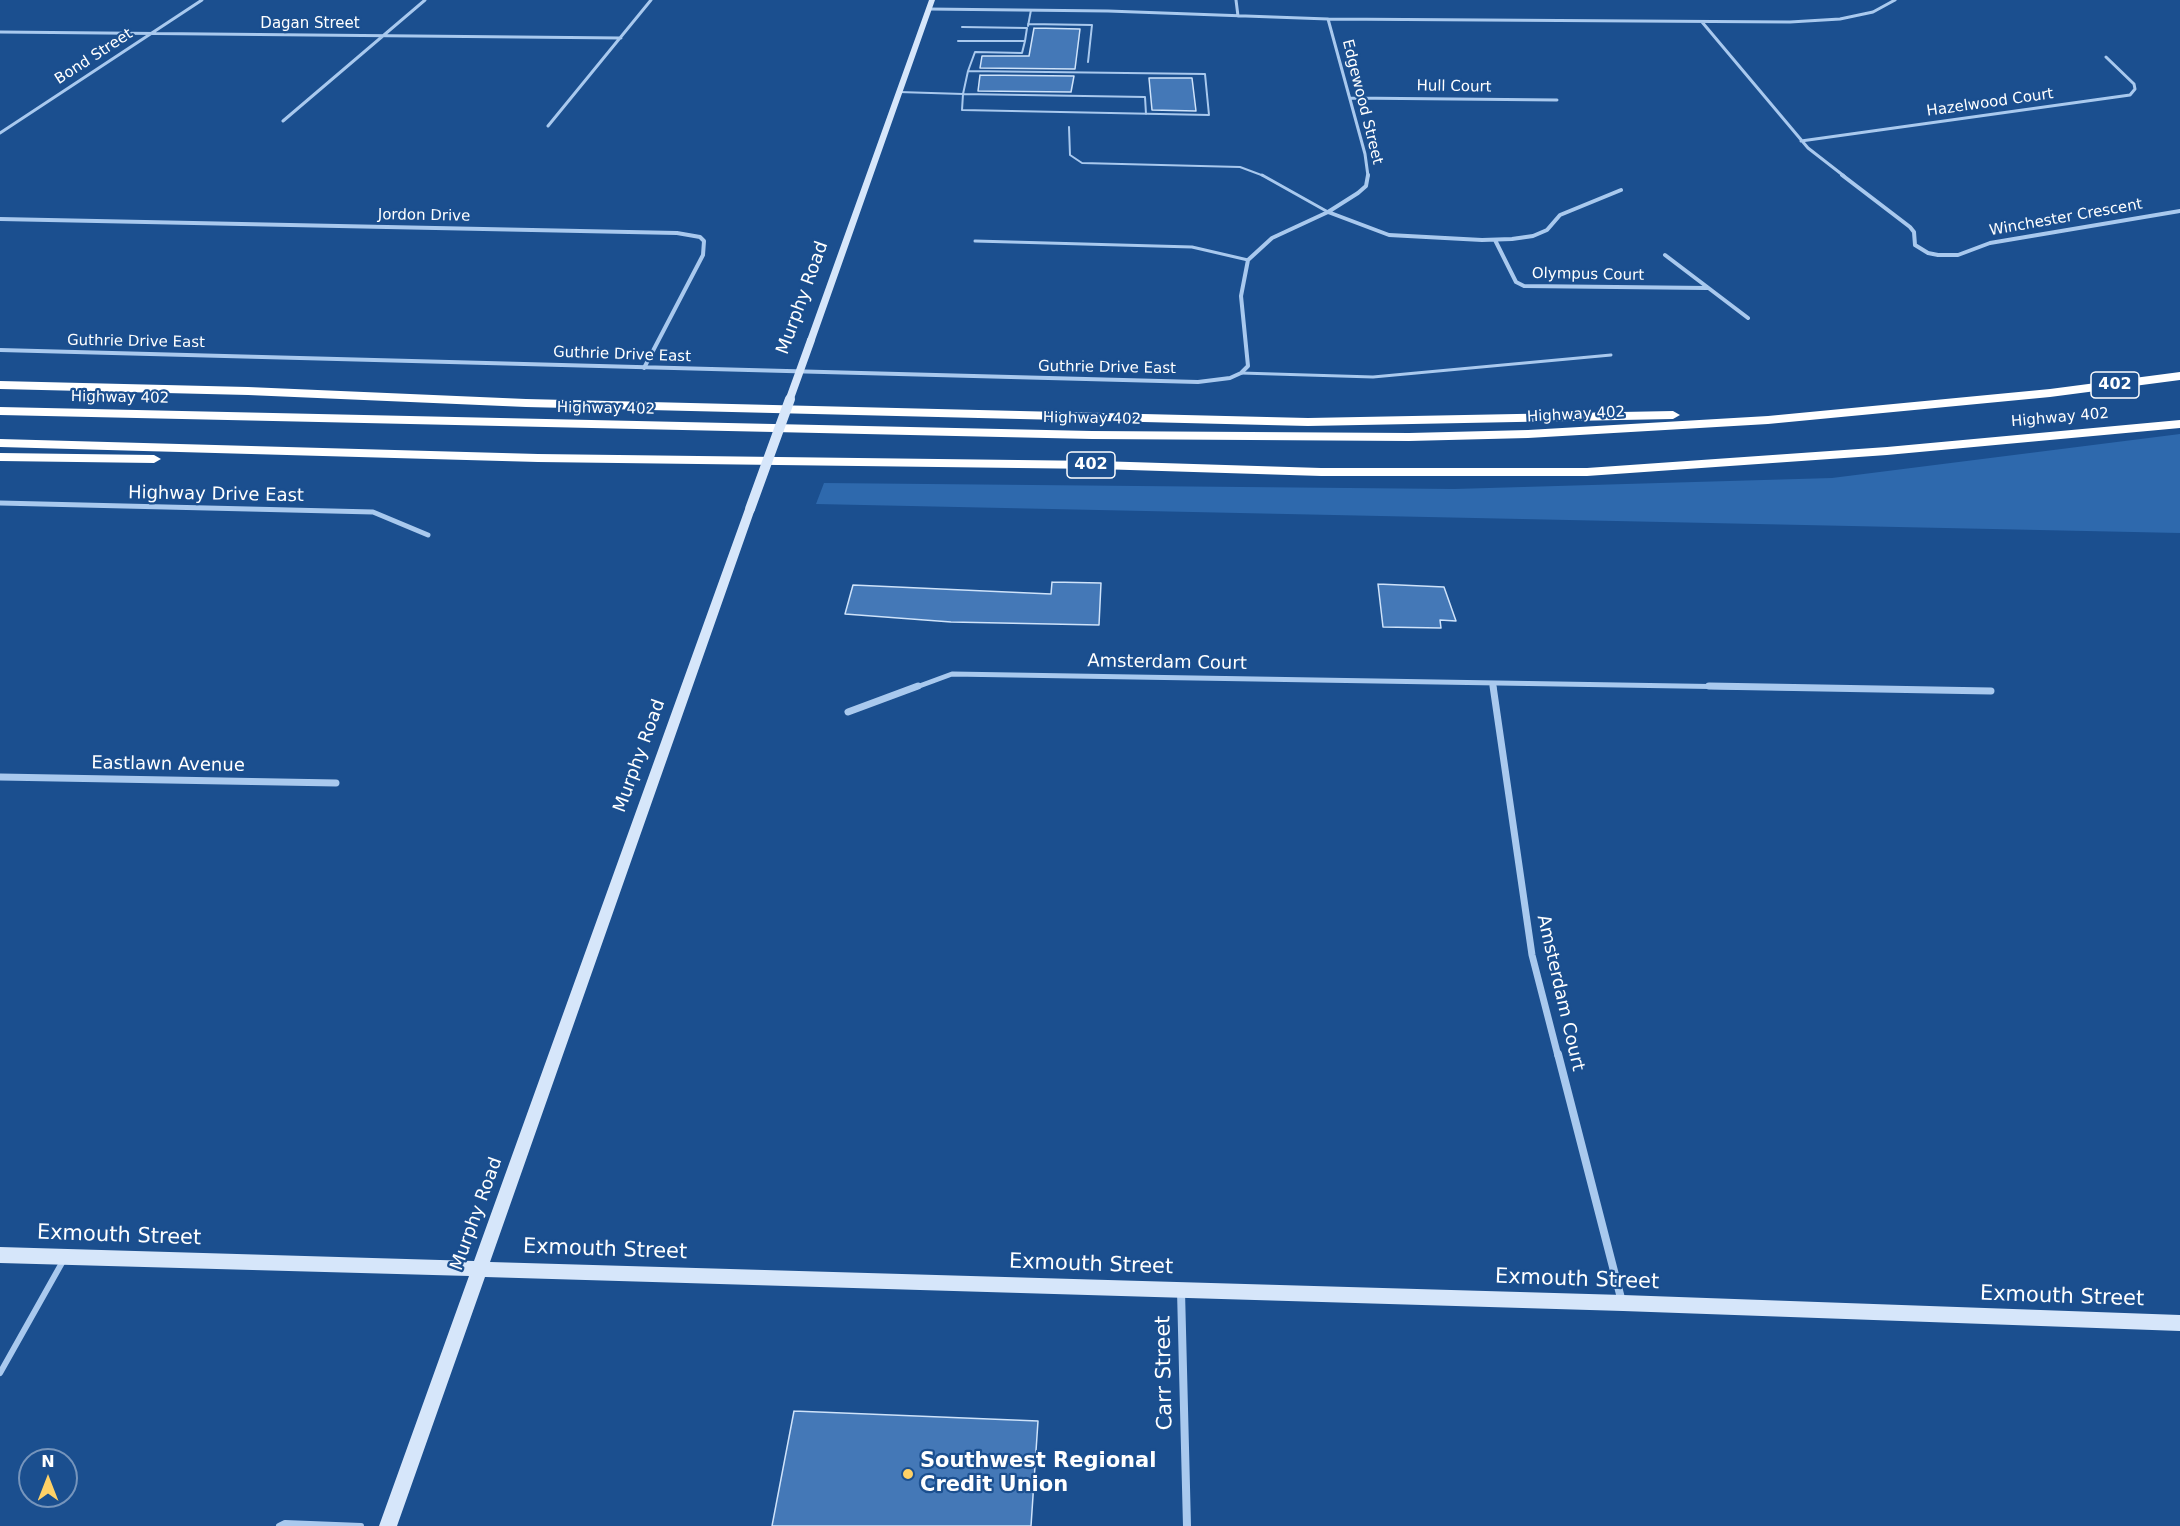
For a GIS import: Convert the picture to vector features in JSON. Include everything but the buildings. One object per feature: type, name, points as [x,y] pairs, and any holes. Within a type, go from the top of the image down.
[{"type":"highway","name":"Highway 402","points":[[0,411],[1115,436],[1409,437],[1528,434],[1768,420],[2050,393],[2180,376]]},
{"type":"highway","points":[[0,385],[248,391],[550,403],[1308,422],[1590,418],[2050,393]]},
{"type":"highway","name":"Highway 402","points":[[0,443],[538,458],[1098,465],[1321,472],[1587,472],[1887,451],[2180,424]]},
{"type":"highway","points":[[0,457],[102,459],[538,458]]},
{"type":"street","name":"Bond Street","points":[[0,133],[201,0]]},
{"type":"street","points":[[283,122],[425,0]]},
{"type":"street","points":[[548,126],[651,0]]},
{"type":"street","name":"Murphy Road","points":[[388,1526],[932,0]]},
{"type":"street","points":[[1236,0],[1238,16]]},
{"type":"street","points":[[928,9],[1328,19],[1790,22],[1840,19],[1873,12],[1895,0]]},
{"type":"street","name":"Edgewood Street","points":[[1248,260],[1272,238],[1328,212],[1358,194],[1366,186],[1368,177],[1350,98],[1328,19]]},
{"type":"street","name":"Winchester Crescent","points":[[1702,22],[1816,156],[1910,226],[1914,232],[1915,245],[1938,255],[1958,255],[1990,243],[2180,211]]},
{"type":"street","name":"Dagan Street","points":[[0,32],[621,38]]},
{"type":"street","name":"Hazelwood Court","points":[[1801,141],[2130,95],[2135,89],[2134,84],[2106,57]]},
{"type":"street","name":"Hull Court","points":[[1350,98],[1557,99]]},
{"type":"street","points":[[1328,212],[1389,235],[1496,240],[1533,236],[1547,230],[1560,215],[1621,190]]},
{"type":"street","name":"Jordon Drive","points":[[0,219],[666,233],[700,237],[704,241],[703,255],[644,368]]},
{"type":"street","name":"Olympus Court","points":[[1496,240],[1515,282],[1524,286],[1707,288]]},
{"type":"street","name":"Olympus Court","points":[[1665,255],[1748,318]]},
{"type":"street","points":[[1241,373],[1248,366],[1241,296],[1248,260]]},
{"type":"street","name":"Guthrie Drive East","points":[[0,350],[1197,382],[1217,381],[1241,373]]},
{"type":"street","name":"Highway Drive East","points":[[0,503],[373,512],[428,535]]},
{"type":"street","name":"Amsterdam Court","points":[[848,712],[952,674],[1991,691]]},
{"type":"street","name":"Amsterdam Court","points":[[1493,684],[1532,955],[1623,1303]]},
{"type":"street","name":"Eastlawn Avenue","points":[[0,777],[336,783]]},
{"type":"street","name":"Exmouth Street","points":[[0,1255],[1623,1303],[2180,1323]]},
{"type":"street","name":"Carr Street","points":[[1181,1291],[1187,1526]]},
{"type":"lane","points":[[968,71],[1205,74],[1209,116],[962,111],[968,71],[975,52],[1022,53],[1031,10]]},
{"type":"lane","points":[[1028,24],[1092,25],[1089,62]]},
{"type":"lane","points":[[962,27],[1027,28]]},
{"type":"lane","points":[[958,40],[1025,41]]},
{"type":"lane","points":[[899,92],[1145,97],[1146,114]]},
{"type":"lane","points":[[1069,127],[1070,155],[1082,163],[1240,167],[1257,172],[1328,212]]},
{"type":"lane","points":[[975,241],[1192,247],[1248,260]]},
{"type":"lane","points":[[1241,373],[1373,377],[1611,355]]},
{"type":"lane","points":[[0,1374],[65,1257]]},
{"type":"lane","points":[[279,1526],[285,1523],[361,1526]]},
{"type":"shaded area","points":[[2180,434],[2180,533],[816,504],[824,483],[1454,489],[1832,478]]},
{"type":"place","name":"Southwest Regional Credit Union","points":[[908,1474]]}]
